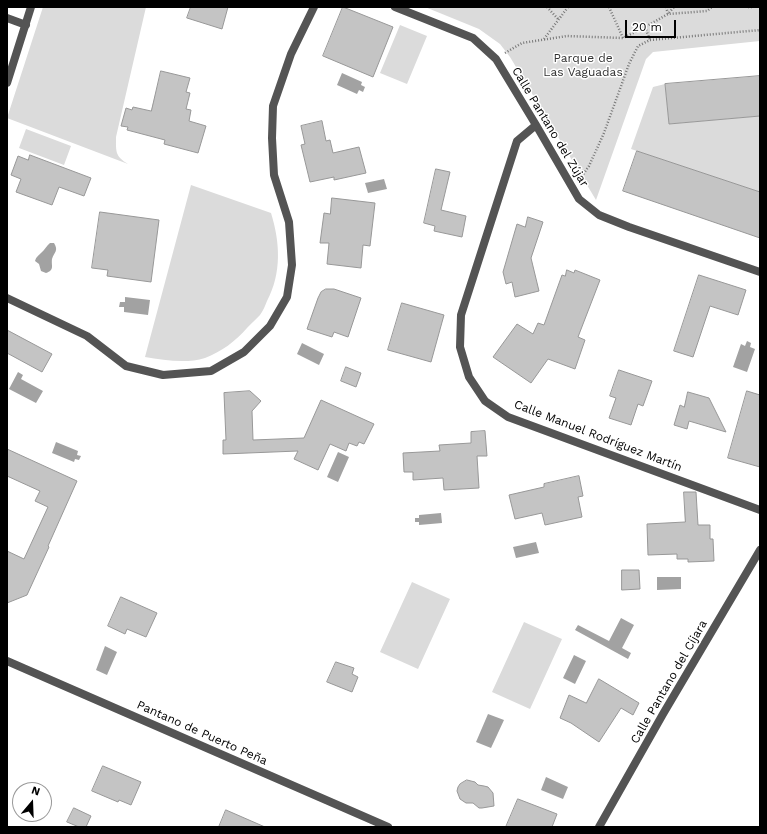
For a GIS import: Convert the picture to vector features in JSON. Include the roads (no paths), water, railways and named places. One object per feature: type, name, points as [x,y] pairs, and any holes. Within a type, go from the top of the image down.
[{"type":"street","points":[[7,83],[31,7]]},
{"type":"street","points":[[7,298],[87,336],[126,366],[163,375],[211,371],[244,352],[270,326],[287,297],[292,265],[289,222],[274,175],[272,138],[273,106],[291,54],[314,7]]},
{"type":"street","name":"Calle Pantano del Zújar","points":[[395,7],[473,38],[496,59],[579,199],[599,215],[629,227],[760,272]]},
{"type":"street","points":[[7,18],[26,24]]},
{"type":"street","name":"Calle Manuel Rodríguez Martín","points":[[536,125],[517,141],[461,315],[460,346],[469,377],[485,400],[508,416],[760,510]]},
{"type":"street","name":"Calle Pantano del Cíjara","points":[[599,827],[760,550]]},
{"type":"street","name":"Pantano de Puerto Peña","points":[[7,661],[388,827]]},
{"type":"park label","name":"Parque de Las Vaguadas","points":[[583,65]]}]
